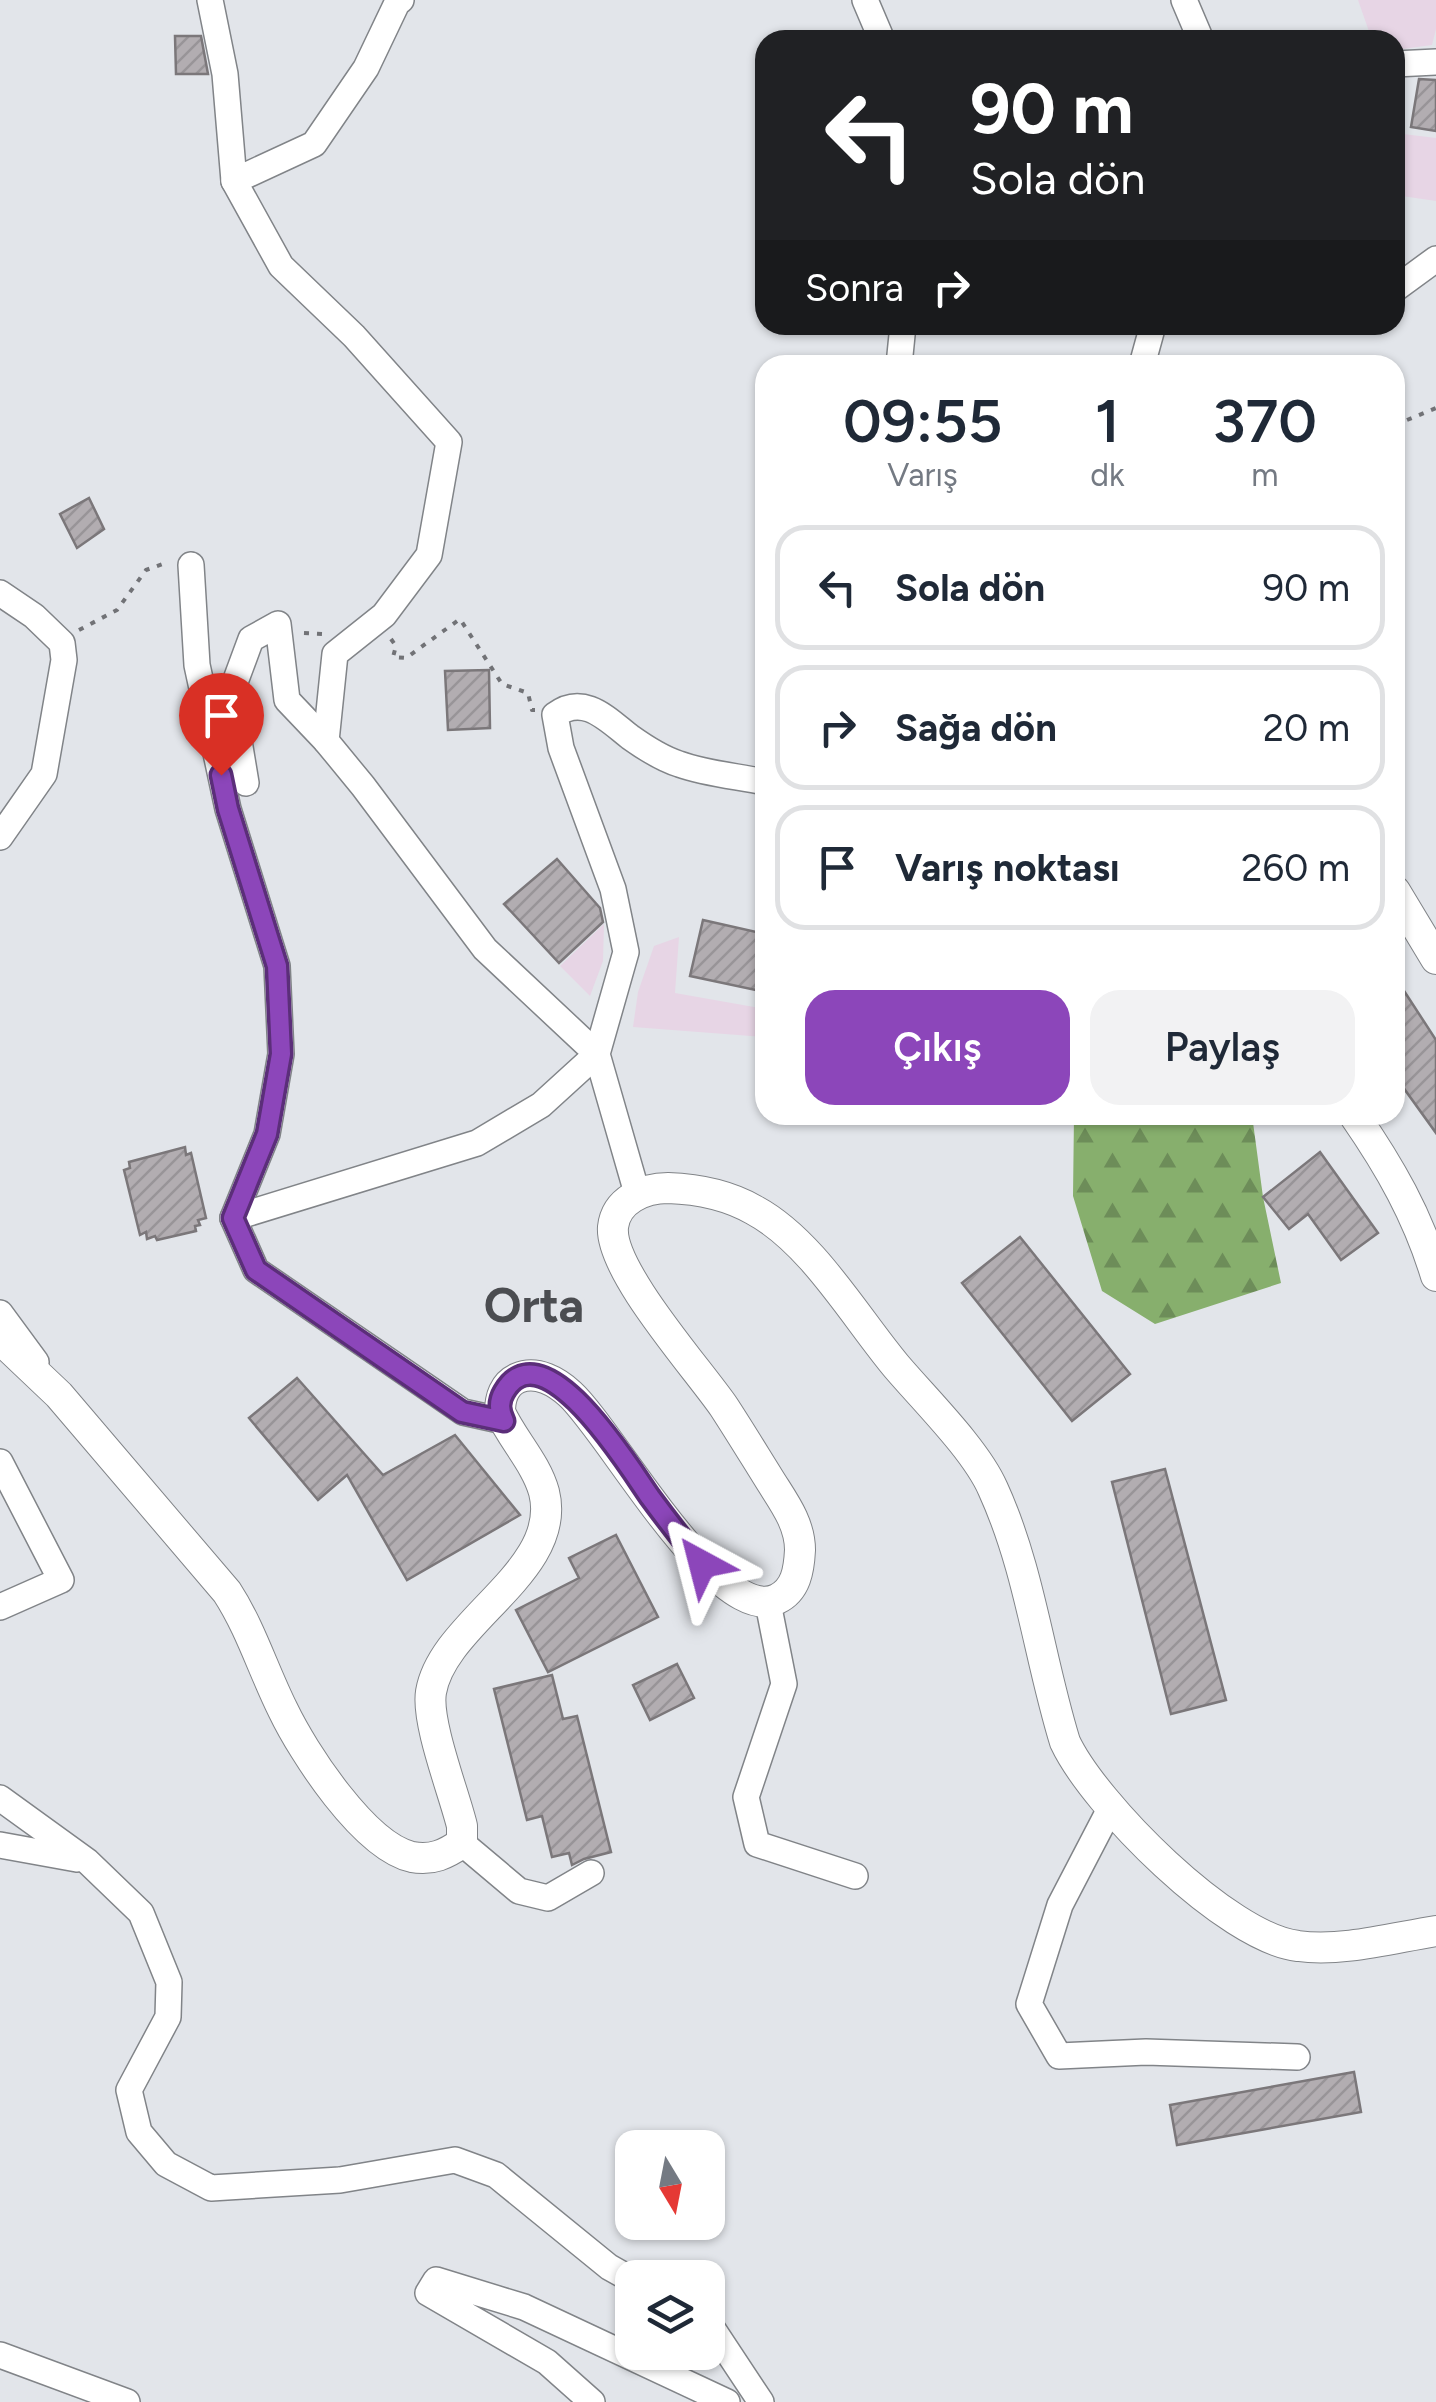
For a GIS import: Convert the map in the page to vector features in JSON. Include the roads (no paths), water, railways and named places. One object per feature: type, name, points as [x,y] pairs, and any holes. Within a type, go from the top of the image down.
[{"type":"main road","points":[[1405,908],[1436,959]]},
{"type":"main road","points":[[1361,1125],[1410,1203],[1436,1276]]},
{"type":"main road","points":[[0,1339],[58,1395],[227,1592],[243,1616],[299,1740],[318,1770],[365,1826],[410,1856],[444,1856],[462,1843],[462,1826],[432,1716],[430,1696],[435,1678],[470,1628],[533,1553],[544,1526],[542,1488],[504,1421],[500,1399],[507,1386],[518,1378],[544,1377],[558,1384],[599,1426],[702,1564],[736,1594],[768,1602],[790,1590],[800,1554],[797,1526],[723,1405],[626,1270],[613,1228],[624,1204],[637,1193],[662,1188],[732,1199],[758,1211],[802,1248],[991,1484],[1030,1594],[1065,1742],[1076,1764],[1111,1807],[1218,1908],[1280,1942],[1299,1947],[1336,1946],[1436,1931]]},
{"type":"street","points":[[210,0],[225,74],[234,181],[281,266],[354,336],[449,442],[429,555],[384,615],[335,654],[326,741]]},
{"type":"street","points":[[234,181],[314,144],[366,68],[396,3],[401,0]]},
{"type":"street","points":[[865,0],[878,30]]},
{"type":"street","points":[[1184,0],[1197,30]]},
{"type":"street","points":[[1405,64],[1436,62]]},
{"type":"street","points":[[1405,281],[1436,259]]},
{"type":"street","points":[[191,564],[201,684],[228,809],[277,966],[281,1054],[273,1102],[267,1134],[233,1218],[256,1270],[462,1412],[504,1421]]},
{"type":"street","points":[[0,593],[34,616],[62,643],[64,660],[44,774],[0,837]]},
{"type":"street","points":[[246,782],[231,694],[251,639],[278,624],[287,700],[363,786],[485,949],[597,1054],[637,1193]]},
{"type":"street","points":[[233,1218],[477,1143],[541,1105],[597,1054],[626,952],[612,888],[561,748],[554,715],[582,707],[604,713],[632,738],[675,763],[755,780]]},
{"type":"street","points":[[0,1313],[58,1395]]},
{"type":"street","points":[[0,1462],[61,1580],[0,1607]]},
{"type":"street","points":[[768,1602],[784,1684],[746,1796],[757,1844],[856,1876]]},
{"type":"street","points":[[0,1798],[86,1860],[142,1913],[169,1982],[168,2017],[129,2090],[139,2132],[166,2164],[211,2188],[340,2180],[455,2160],[496,2176],[615,2270]]},
{"type":"street","points":[[1111,1807],[1060,1905],[1030,2004],[1059,2056],[1146,2052],[1297,2057]]},
{"type":"street","points":[[462,1843],[519,1891],[548,1898],[591,1873]]},
{"type":"street","points":[[0,1845],[86,1860]]},
{"type":"street","points":[[592,2402],[547,2362],[428,2293],[436,2280],[524,2307],[727,2402]]},
{"type":"street","points":[[725,2347],[762,2402]]},
{"type":"street","points":[[0,2355],[127,2402]]},
{"type":"district","name":"Orta","points":[[534,1305]]}]
